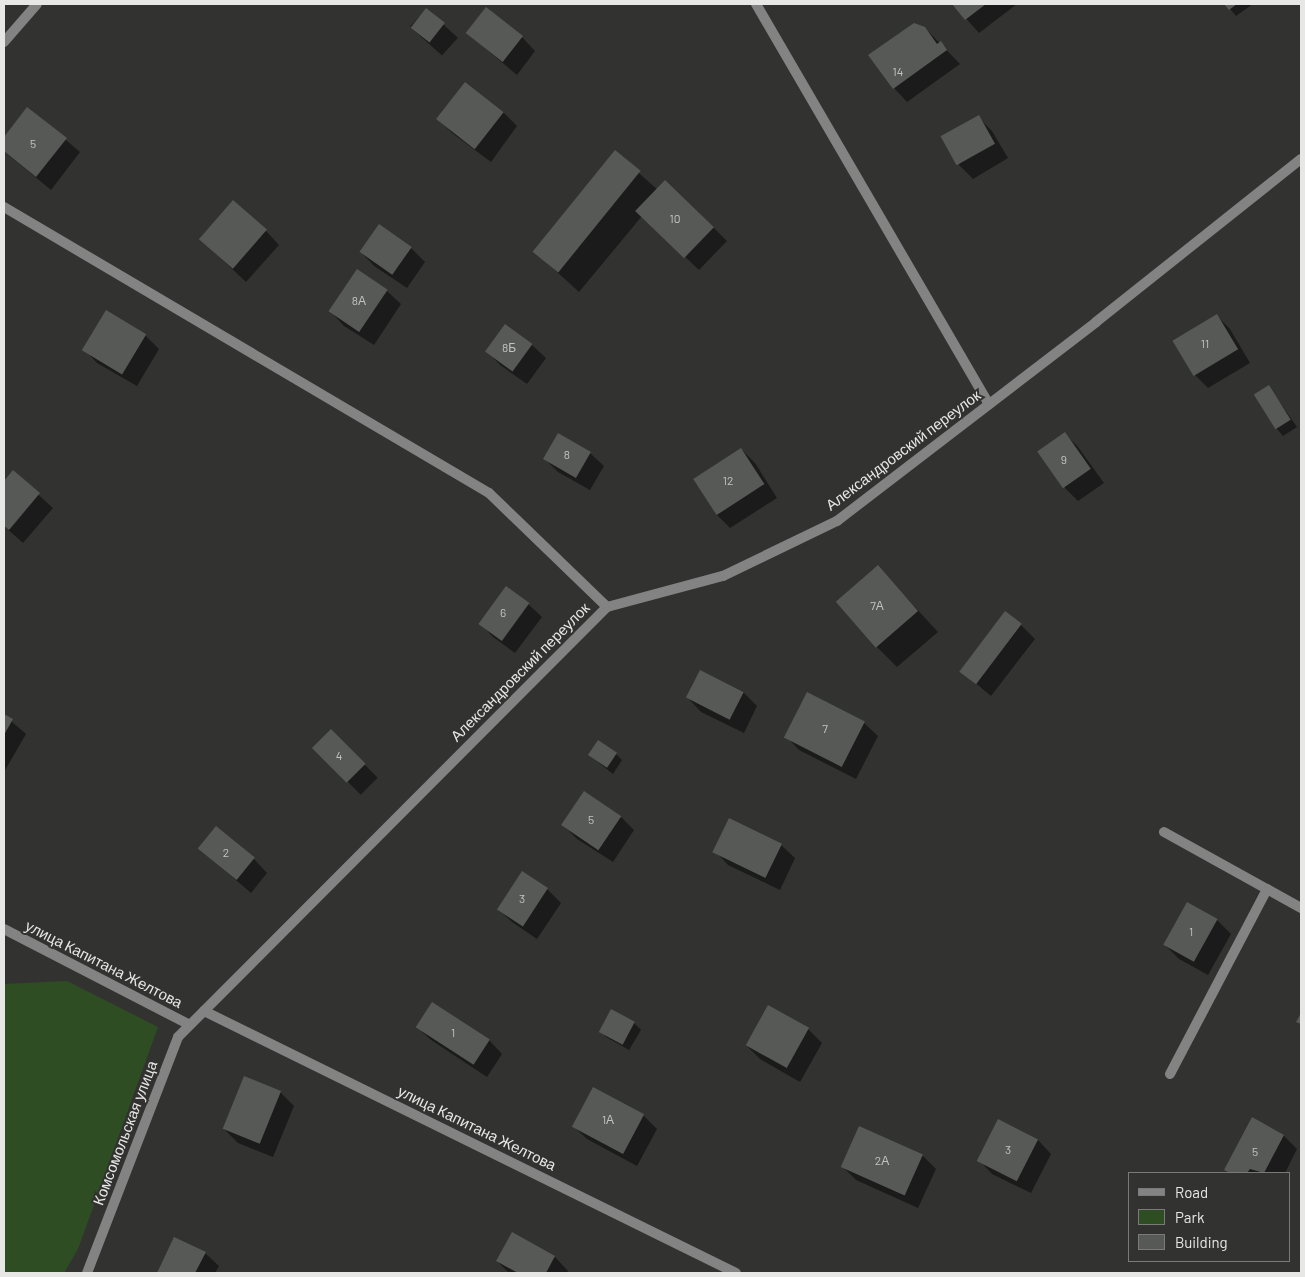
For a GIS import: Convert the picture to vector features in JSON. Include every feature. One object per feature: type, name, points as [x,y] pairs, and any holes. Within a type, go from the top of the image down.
[{"type":"street","points":[[4,42],[37,4]]},
{"type":"street","points":[[756,4],[989,404]]},
{"type":"street","name":"Александровский переулок","points":[[204,1011],[607,607],[723,576],[837,521],[1301,159]]},
{"type":"street","points":[[4,207],[489,493],[607,607]]},
{"type":"street","points":[[1164,832],[1301,908]]},
{"type":"street","points":[[1170,1074],[1267,889]]},
{"type":"street","name":"улица Капитана Желтова","points":[[4,929],[190,1025]]},
{"type":"street","name":"Комсомольская улица","points":[[87,1273],[178,1037],[204,1011]]},
{"type":"street","name":"улица Капитана Желтова","points":[[204,1011],[736,1273]]},
{"type":"green space","points":[[67,981],[158,1027],[78,1249],[64,1273],[4,1273],[4,984]]},
{"type":"building","points":[[952,4],[986,4],[965,20]]},
{"type":"building","points":[[1224,4],[1237,4],[1229,10]]},
{"type":"building","points":[[486,7],[523,36],[503,62],[466,33]]},
{"type":"building","points":[[426,8],[445,23],[430,42],[411,28]]},
{"type":"building","points":[[914,23],[925,27],[937,44],[941,41],[947,50],[893,89],[868,55]]},
{"type":"building","points":[[465,82],[504,112],[475,149],[436,119]]},
{"type":"building","points":[[27,107],[67,138],[36,177],[4,151],[4,137]]},
{"type":"building","points":[[979,115],[995,144],[957,165],[941,136]]},
{"type":"building","points":[[615,150],[641,171],[558,273],[533,252]]},
{"type":"building","points":[[665,180],[714,227],[684,258],[635,211]]},
{"type":"building","points":[[233,200],[267,230],[233,269],[199,239]]},
{"type":"building","points":[[379,224],[412,247],[392,275],[359,252]]},
{"type":"building","points":[[357,269],[388,290],[359,332],[328,311]]},
{"type":"building","points":[[106,310],[146,334],[122,374],[82,350]]},
{"type":"building","points":[[1217,314],[1238,349],[1194,376],[1172,341]]},
{"type":"building","points":[[505,324],[533,344],[513,371],[485,352]]},
{"type":"building","points":[[1269,385],[1291,420],[1275,429],[1254,395]]},
{"type":"building","points":[[1065,432],[1091,469],[1063,488],[1037,452]]},
{"type":"building","points":[[558,433],[591,452],[576,478],[543,459]]},
{"type":"building","points":[[741,448],[764,484],[717,515],[693,479]]},
{"type":"building","points":[[13,470],[40,493],[9,530],[4,526],[4,481]]},
{"type":"building","points":[[878,565],[918,611],[876,648],[836,602]]},
{"type":"building","points":[[506,586],[529,603],[502,641],[478,624]]},
{"type":"building","points":[[1005,611],[1022,624],[976,684],[959,672]]},
{"type":"building","points":[[700,670],[744,692],[730,720],[686,698]]},
{"type":"building","points":[[807,692],[865,722],[842,767],[784,737]]},
{"type":"building","points":[[4,714],[13,719],[4,735]]},
{"type":"building","points":[[331,729],[366,764],[347,783],[312,748]]},
{"type":"building","points":[[598,740],[617,753],[607,768],[588,755]]},
{"type":"building","points":[[584,791],[621,816],[598,850],[561,825]]},
{"type":"building","points":[[729,818],[782,844],[765,878],[712,852]]},
{"type":"building","points":[[216,826],[255,857],[237,880],[198,849]]},
{"type":"building","points":[[522,871],[548,888],[523,926],[497,910]]},
{"type":"building","points":[[1187,902],[1218,919],[1194,962],[1163,945]]},
{"type":"building","points":[[432,1002],[490,1040],[474,1065],[416,1027]]},
{"type":"building","points":[[768,1005],[809,1028],[787,1068],[746,1045]]},
{"type":"building","points":[[611,1009],[635,1022],[623,1045],[599,1032]]},
{"type":"building","points":[[1301,1013],[1301,1024],[1296,1022]]},
{"type":"building","points":[[244,1076],[281,1091],[260,1144],[223,1129]]},
{"type":"building","points":[[593,1087],[644,1114],[623,1154],[572,1127]]},
{"type":"building","points":[[1252,1117],[1284,1135],[1265,1172],[1250,1169],[1248,1172],[1228,1172],[1224,1170]]},
{"type":"building","points":[[998,1119],[1038,1139],[1017,1181],[977,1161]]},
{"type":"building","points":[[859,1126],[923,1154],[905,1196],[841,1167]]},
{"type":"building","points":[[512,1232],[555,1256],[546,1273],[518,1273],[496,1261]]},
{"type":"building","points":[[174,1237],[206,1252],[195,1273],[157,1273]]}]
